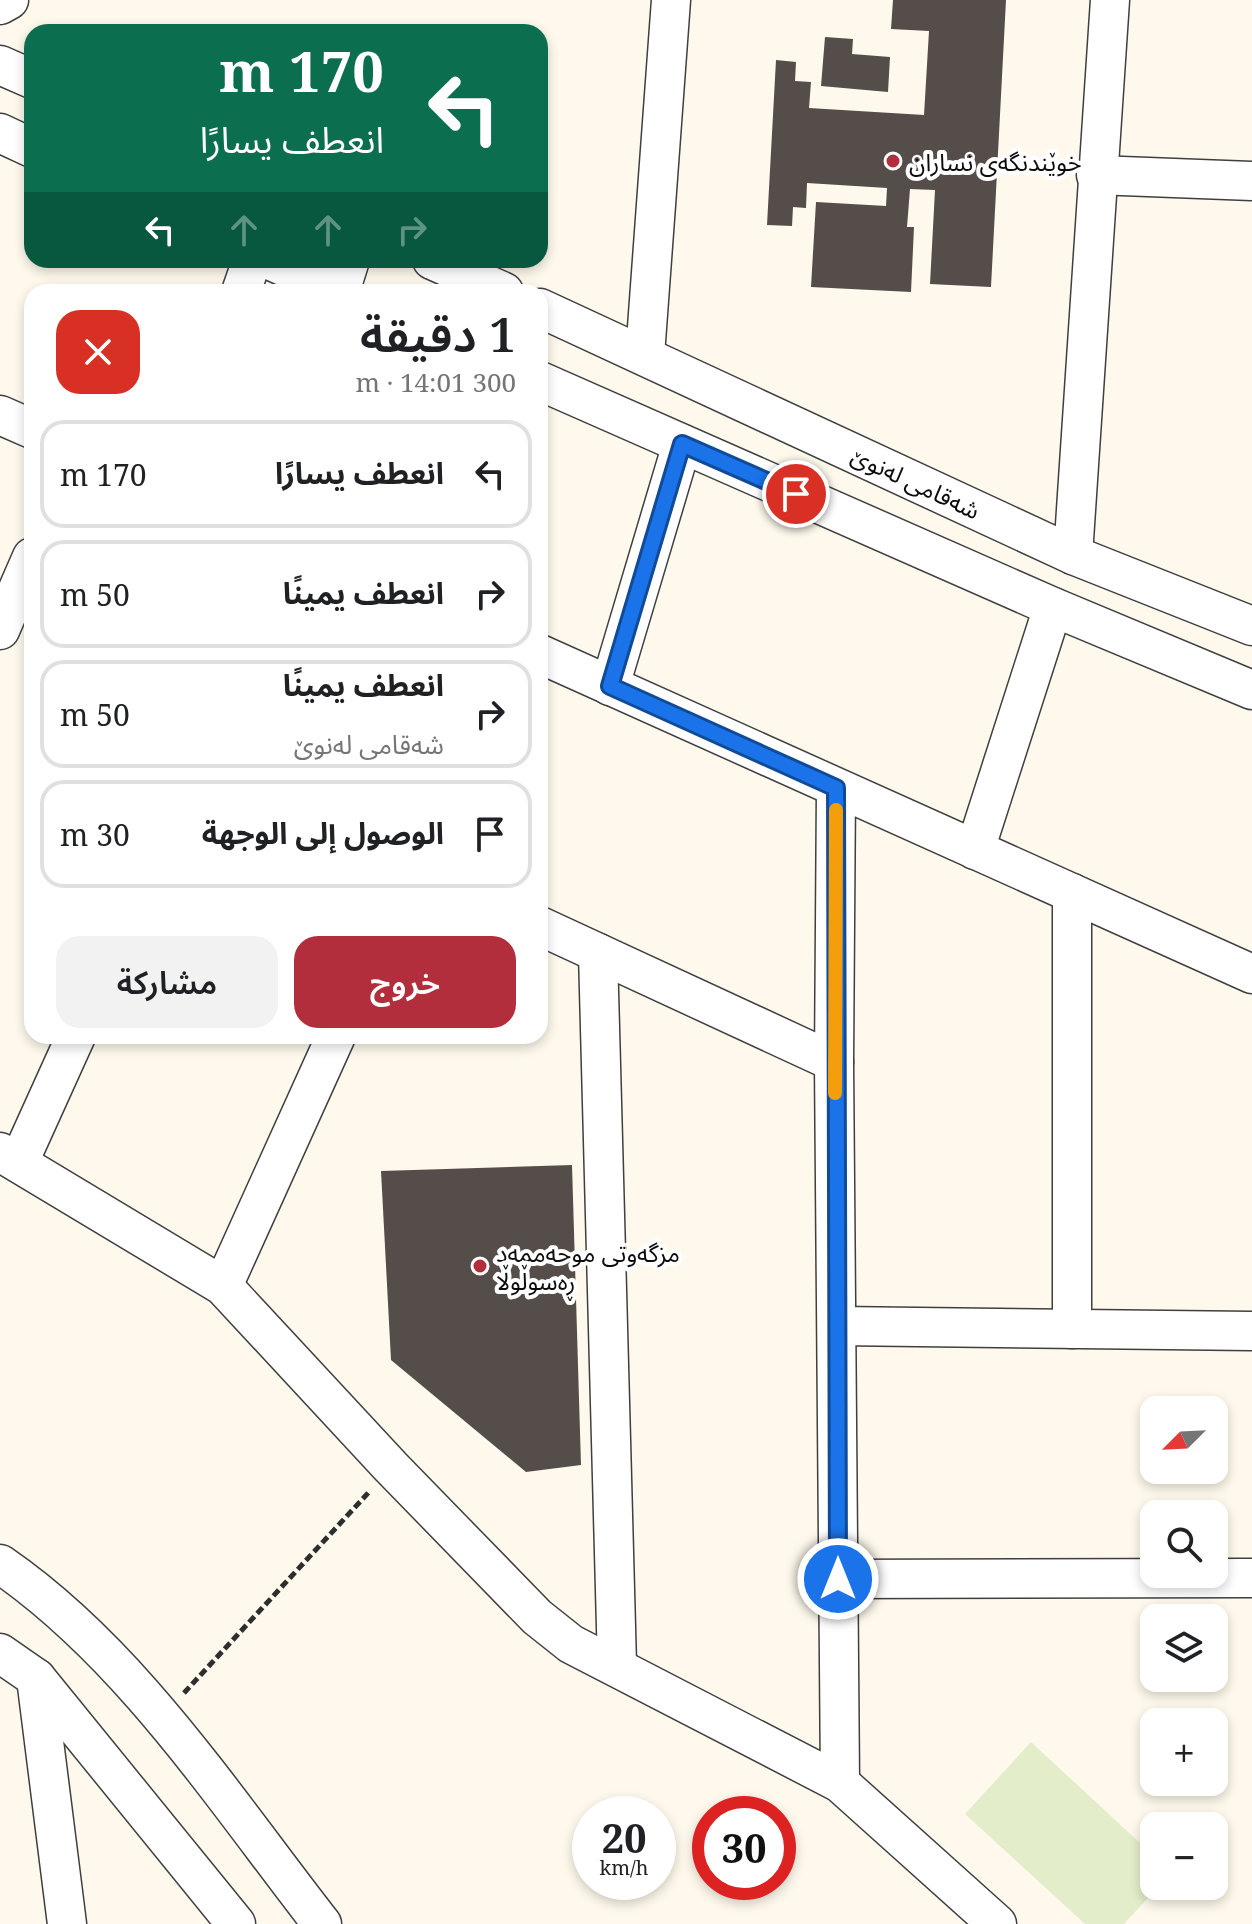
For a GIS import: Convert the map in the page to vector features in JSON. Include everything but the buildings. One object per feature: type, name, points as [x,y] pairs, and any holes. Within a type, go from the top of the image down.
[{"type":"street","points":[[0,5],[9,0]]},
{"type":"street","points":[[645,355],[671,0]]},
{"type":"street","points":[[1073,555],[1110,0]]},
{"type":"street","points":[[0,65],[24,76]]},
{"type":"street","points":[[0,133],[24,144]]},
{"type":"street","points":[[1096,175],[1252,181]]},
{"type":"street","points":[[287,268],[322,284]]},
{"type":"street","points":[[450,268],[486,284]]},
{"type":"street","name":"شەقامی لەنوێ","points":[[548,312],[1073,555],[1252,626]]},
{"type":"street","points":[[548,385],[1053,607],[1252,690]]},
{"type":"street","points":[[0,415],[24,426]]},
{"type":"street","points":[[610,686],[682,444]]},
{"type":"street","points":[[0,630],[24,575]]},
{"type":"street","points":[[975,850],[1053,607]]},
{"type":"street","points":[[548,658],[1252,974]]},
{"type":"street","points":[[836,788],[834,1062],[840,1783]]},
{"type":"street","points":[[1072,893],[1072,1329]]},
{"type":"street","points":[[548,930],[834,1062]]},
{"type":"street","points":[[598,953],[617,1665]]},
{"type":"street","points":[[72,1044],[9,1157],[223,1286],[391,1467],[537,1617],[571,1644],[617,1665],[840,1783],[997,1924]]},
{"type":"street","points":[[223,1286],[332,1044]]},
{"type":"street","points":[[838,1326],[1252,1331]]},
{"type":"street","points":[[0,1564],[42,1593],[102,1649],[160,1717],[322,1924]]},
{"type":"street","points":[[838,1579],[1252,1578]]},
{"type":"street","points":[[0,1653],[36,1678],[236,1924]]},
{"type":"street","points":[[36,1678],[67,1924]]},
{"type":"path","points":[[160,1717],[226,1651],[391,1467]]},
{"type":"green space","points":[[1031,1742],[1140,1843],[1140,1900],[1146,1900],[1124,1924],[1085,1924],[965,1814]]},
{"type":"slow traffic","points":[[835,1093],[836,810]]},
{"type":"place","name":"خوێندنگەی نساران","points":[[893,161]]},
{"type":"place","name":"مزگەوتی موحەممەد ڕەسوڵوڵا","points":[[480,1266]]},
{"type":"route","points":[[796,494],[682,444],[610,686],[836,788],[834,1062],[838,1579]]}]
